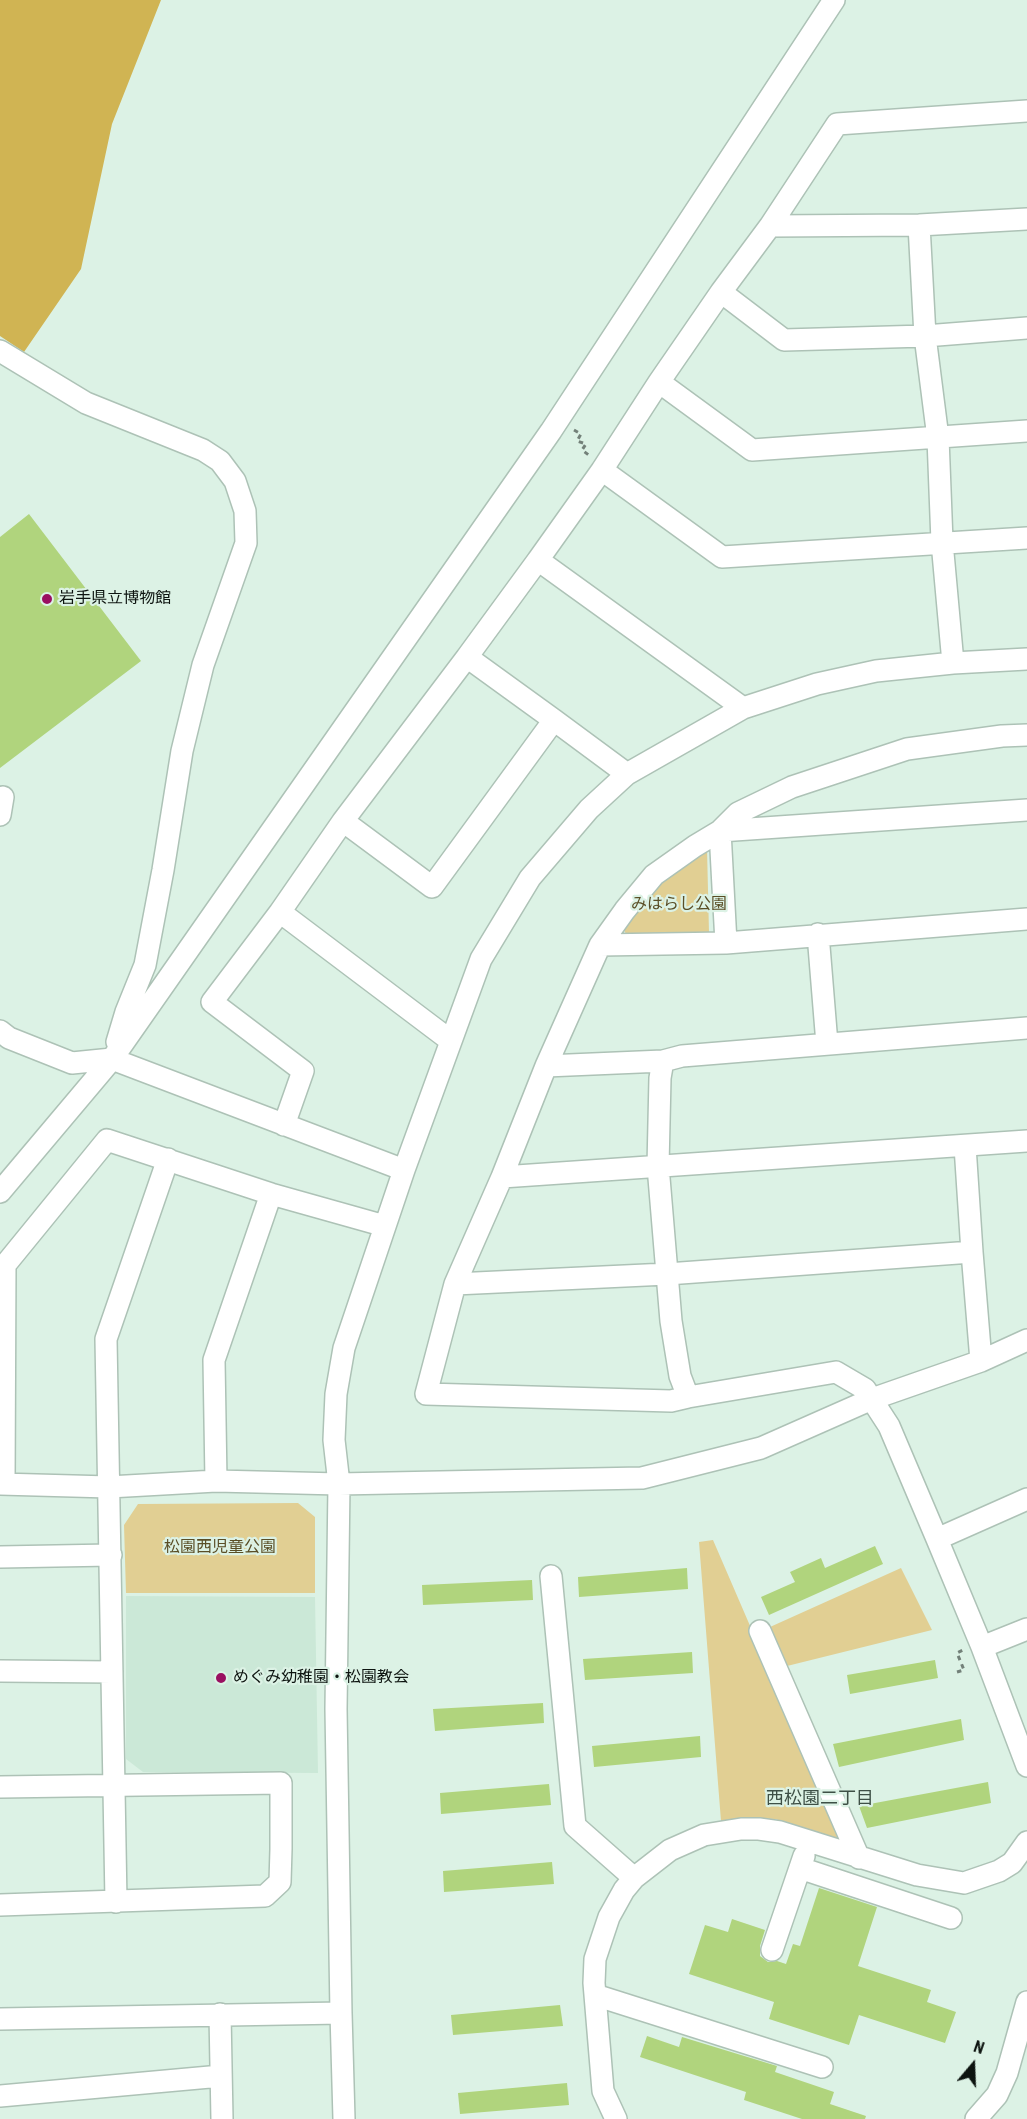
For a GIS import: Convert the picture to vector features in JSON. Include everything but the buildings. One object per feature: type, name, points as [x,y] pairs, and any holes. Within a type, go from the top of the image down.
[{"type":"street","points":[[0,1192],[112,1059],[550,431],[834,0]]},
{"type":"street","points":[[284,1125],[303,1071],[212,1002],[280,912],[343,821],[538,560],[602,470],[721,292],[770,226],[837,124],[1027,111]]},
{"type":"street","points":[[770,226],[919,225],[1027,219]]},
{"type":"street","points":[[919,225],[925,336],[938,438],[942,542],[953,663]]},
{"type":"street","points":[[721,292],[784,340],[925,336],[1027,328]]},
{"type":"street","points":[[0,351],[86,403],[203,450],[220,461],[235,481],[245,511],[246,543],[203,665],[182,751],[145,965],[126,1012],[112,1059]]},
{"type":"street","points":[[659,382],[752,450],[1027,431]]},
{"type":"street","points":[[602,470],[722,557],[1027,538]]},
{"type":"street","points":[[538,560],[743,708]]},
{"type":"street","points":[[466,657],[627,774]]},
{"type":"street","points":[[344,2119],[336,1709],[339,1484],[334,1440],[338,1382],[344,1348],[404,1170],[481,959],[530,878],[589,809],[627,774],[743,708],[817,684],[866,673],[953,663],[1027,659]]},
{"type":"street","points":[[343,821],[432,887],[555,720]]},
{"type":"street","points":[[1027,735],[1002,736],[907,749],[792,786],[738,813],[720,831],[654,875],[600,945],[546,1066],[502,1177],[455,1284],[426,1394],[671,1401],[836,1372],[865,1389],[889,1426],[982,1647],[1027,1766]]},
{"type":"street","points":[[720,831],[1027,810]]},
{"type":"street","points":[[720,831],[726,943]]},
{"type":"street","points":[[280,912],[451,1041]]},
{"type":"street","points":[[600,945],[726,943],[1027,919]]},
{"type":"street","points":[[818,934],[827,1044]]},
{"type":"street","points":[[546,1066],[663,1061],[682,1056],[1027,1028]]},
{"type":"street","points":[[0,1031],[9,1038],[72,1063],[112,1059],[404,1170]]},
{"type":"street","points":[[663,1061],[660,1078],[658,1166],[671,1321],[680,1376],[688,1397]]},
{"type":"street","points":[[385,1227],[271,1194],[107,1140],[5,1265],[2,1484],[109,1487],[216,1481],[339,1484],[642,1478],[761,1448],[872,1399],[981,1361],[1027,1340]]},
{"type":"street","points":[[502,1177],[1027,1142]]},
{"type":"street","points":[[965,1146],[981,1361]]},
{"type":"street","points":[[116,1902],[106,1339],[168,1159]]},
{"type":"street","points":[[216,1481],[214,1360],[271,1194]]},
{"type":"street","points":[[455,1284],[667,1274],[972,1252]]},
{"type":"street","points":[[937,1539],[1027,1499]]},
{"type":"street","points":[[0,1557],[111,1555]]},
{"type":"street","points":[[551,1576],[575,1826],[634,1878]]},
{"type":"street","points":[[982,1647],[1027,1629]]},
{"type":"street","points":[[760,1631],[859,1858]]},
{"type":"street","points":[[0,1671],[112,1672]]},
{"type":"street","points":[[0,1787],[281,1783],[280,1882],[265,1896],[0,1905]]},
{"type":"street","points":[[616,2119],[603,2091],[595,1995],[595,1959],[606,1927],[620,1898],[634,1878],[670,1850],[704,1835],[741,1829],[759,1829],[780,1832],[917,1875],[964,1883],[999,1871],[1012,1863],[1027,1842]]},
{"type":"street","points":[[772,1950],[809,1841]]},
{"type":"street","points":[[800,1868],[951,1918]]},
{"type":"street","points":[[595,1995],[822,2067]]},
{"type":"street","points":[[976,2119],[997,2095],[1007,2073],[1027,2002]]},
{"type":"street","points":[[0,2019],[341,2013]]},
{"type":"street","points":[[220,2014],[222,2119]]},
{"type":"street","points":[[0,2096],[221,2076]]},
{"type":"path","points":[[574,430],[581,434],[577,441],[586,444],[582,450],[593,458],[591,463],[602,470]]},
{"type":"shaded area","points":[[0,0],[161,0],[112,124],[81,269],[24,352],[0,336]]},
{"type":"shaded area","name":"めぐみ幼稚園・松園教会","points":[[126,1596],[315,1597],[318,1773],[143,1772],[126,1759]]},
{"type":"green space","name":"みはらし公園","points":[[707,848],[709,933],[628,937],[620,924],[656,885]]},
{"type":"green space","name":"松園西児童公園","points":[[298,1503],[315,1517],[315,1593],[126,1593],[124,1525],[138,1504]]},
{"type":"green space","points":[[713,1540],[798,1737],[838,1839],[775,1819],[743,1818],[721,1821],[699,1542]]},
{"type":"green space","points":[[901,1568],[932,1630],[787,1666],[770,1627]]},
{"type":"place","name":"岩手県立博物館","points":[[47,599]]},
{"type":"place","name":"めぐみ幼稚園・松園教会","points":[[221,1678]]},
{"type":"district","name":"西松園二丁目","points":[[820,1799]]}]
